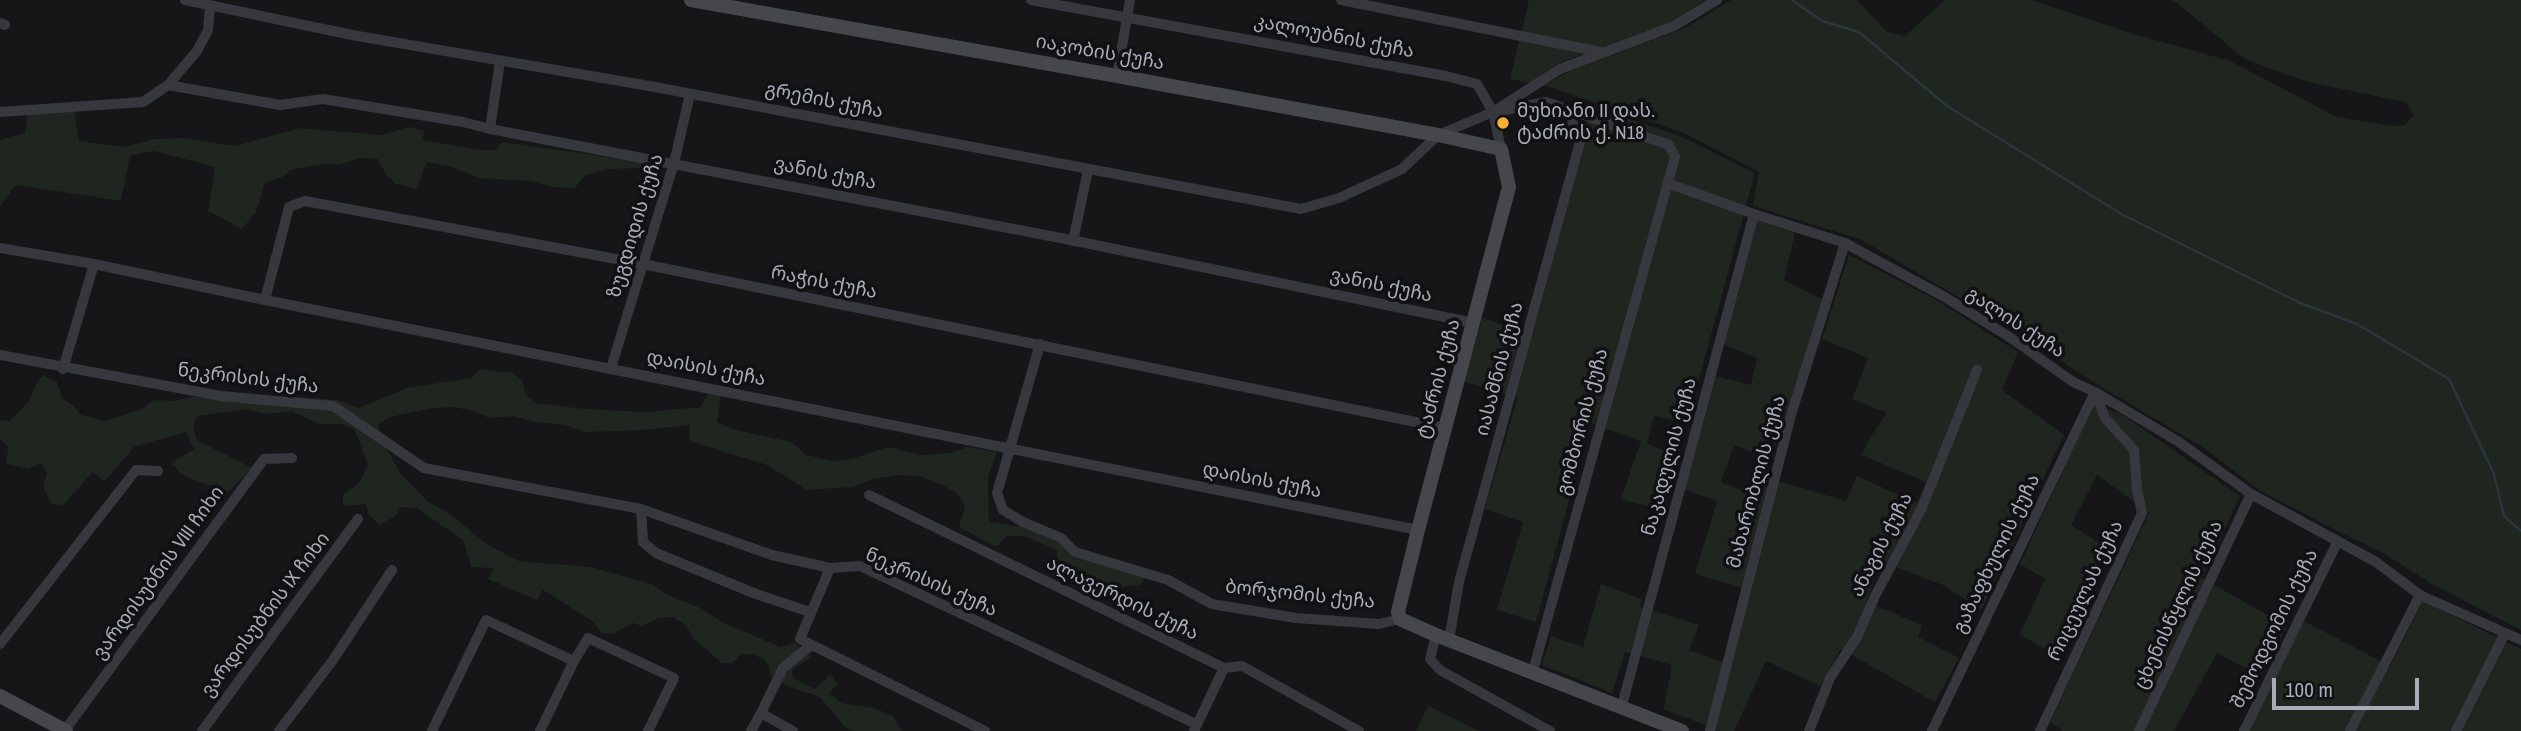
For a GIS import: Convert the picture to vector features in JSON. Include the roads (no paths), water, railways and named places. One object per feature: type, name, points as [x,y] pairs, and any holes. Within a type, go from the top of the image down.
[{"type":"street","name":"გრემის ქუჩა","points":[[185,0],[352,35],[690,94],[1301,209],[1339,198],[1402,169],[1438,135]]},
{"type":"street","name":"იაკობის ქუჩა","points":[[691,0],[1438,135],[1501,149]]},
{"type":"street","name":"კალოუბნის ქუჩა","points":[[1031,0],[1447,76],[1478,84],[1493,113],[1501,149]]},
{"type":"street","points":[[1117,76],[1130,0]]},
{"type":"street","points":[[1341,0],[1601,52]]},
{"type":"street","points":[[1493,113],[1560,69],[1674,26],[1717,0]]},
{"type":"street","points":[[0,112],[143,102],[168,85],[197,51],[208,30],[211,6]]},
{"type":"street","points":[[490,129],[500,61]]},
{"type":"street","name":"ვანის ქუჩა","points":[[168,85],[281,105],[323,99],[464,122],[1073,241],[1474,323]]},
{"type":"street","name":"ზუგდიდის ქუჩა","points":[[611,368],[674,163],[690,94]]},
{"type":"street","points":[[1438,135],[1493,113],[1546,102],[1669,145],[1675,157],[1667,183]]},
{"type":"street","name":"იასამნის ქუჩა","points":[[1550,731],[1440,670],[1430,659],[1442,638],[1459,582],[1580,142],[1569,110]]},
{"type":"street","name":"ტაძრის ქუჩა","points":[[1400,619],[1398,612],[1509,187],[1501,149]]},
{"type":"street","points":[[1073,241],[1088,170]]},
{"type":"street","name":"გალის ქუჩა","points":[[1667,183],[1845,243],[1943,296],[2011,338],[2073,382],[2095,392],[2179,442],[2251,494],[2376,562],[2420,594],[2521,640]]},
{"type":"street","name":"გომბორის ქუჩა","points":[[1532,671],[1667,183]]},
{"type":"street","name":"რაჭის ქუჩა","points":[[265,300],[289,207],[305,201],[643,264],[1445,429]]},
{"type":"street","name":"ნაკადულის ქუჩა","points":[[1621,709],[1754,214]]},
{"type":"street","name":"მახარობლის ქუჩა","points":[[1710,731],[1791,415],[1845,243]]},
{"type":"street","name":"დაისის ქუჩა","points":[[0,248],[94,264],[1419,530]]},
{"type":"street","points":[[63,369],[94,264]]},
{"type":"street","name":"ბორჯომის ქუჩა","points":[[1040,344],[997,493],[1003,510],[1060,538],[1074,552],[1168,580],[1212,604],[1296,618],[1379,624],[1400,619],[1442,638],[1682,731]]},
{"type":"street","name":"ნეკრისის ქუჩა","points":[[0,355],[63,369],[222,396],[333,406],[424,468],[641,509],[772,555],[830,568],[860,566],[1195,728]]},
{"type":"street","name":"ანაგის ქუჩა","points":[[1809,731],[1830,678],[1857,637],[1876,594],[1921,510],[1977,370]]},
{"type":"street","name":"გაზაფხულის ქუჩა","points":[[1932,731],[2095,392]]},
{"type":"street","name":"რიცეულას ქუჩა","points":[[2039,731],[2142,513],[2134,450],[2105,418],[2095,392]]},
{"type":"street","name":"ვარდისუბნის VIII ჩიხი","points":[[66,731],[264,460],[292,458]]},
{"type":"street","points":[[0,644],[136,470],[158,471]]},
{"type":"street","name":"ცხენისწყლის ქუჩა","points":[[2139,731],[2251,494]]},
{"type":"street","name":"ალავერდის ქუჩა","points":[[869,495],[1224,668],[1242,666],[1359,731]]},
{"type":"street","points":[[641,509],[643,542],[656,553],[756,594],[810,612]]},
{"type":"street","name":"ვარდისუბნის IX ჩიხი","points":[[202,731],[358,519]]},
{"type":"street","name":"შემოდგომის ქუჩა","points":[[2244,731],[2337,542]]},
{"type":"street","points":[[830,568],[800,639],[985,731]]},
{"type":"street","points":[[279,731],[333,660],[392,570]]},
{"type":"street","points":[[2350,731],[2420,594]]},
{"type":"street","points":[[432,731],[486,620],[574,662]]},
{"type":"street","points":[[2456,731],[2504,633]]},
{"type":"street","points":[[540,731],[589,638],[674,678],[648,731]]},
{"type":"street","points":[[751,731],[783,668],[810,646]]},
{"type":"street","points":[[1195,728],[1224,668]]},
{"type":"street","points":[[0,696],[66,731]]},
{"type":"street","points":[[761,713],[793,731]]},
{"type":"waterway","points":[[1792,0],[1822,21],[1859,32],[1947,106],[2123,215],[2298,302],[2357,324],[2449,379],[2494,474],[2504,516],[2521,531]]},
{"type":"place","name":"მუხიანი II დას. ტაძრის ქ. N18","points":[[1503,123]]}]
